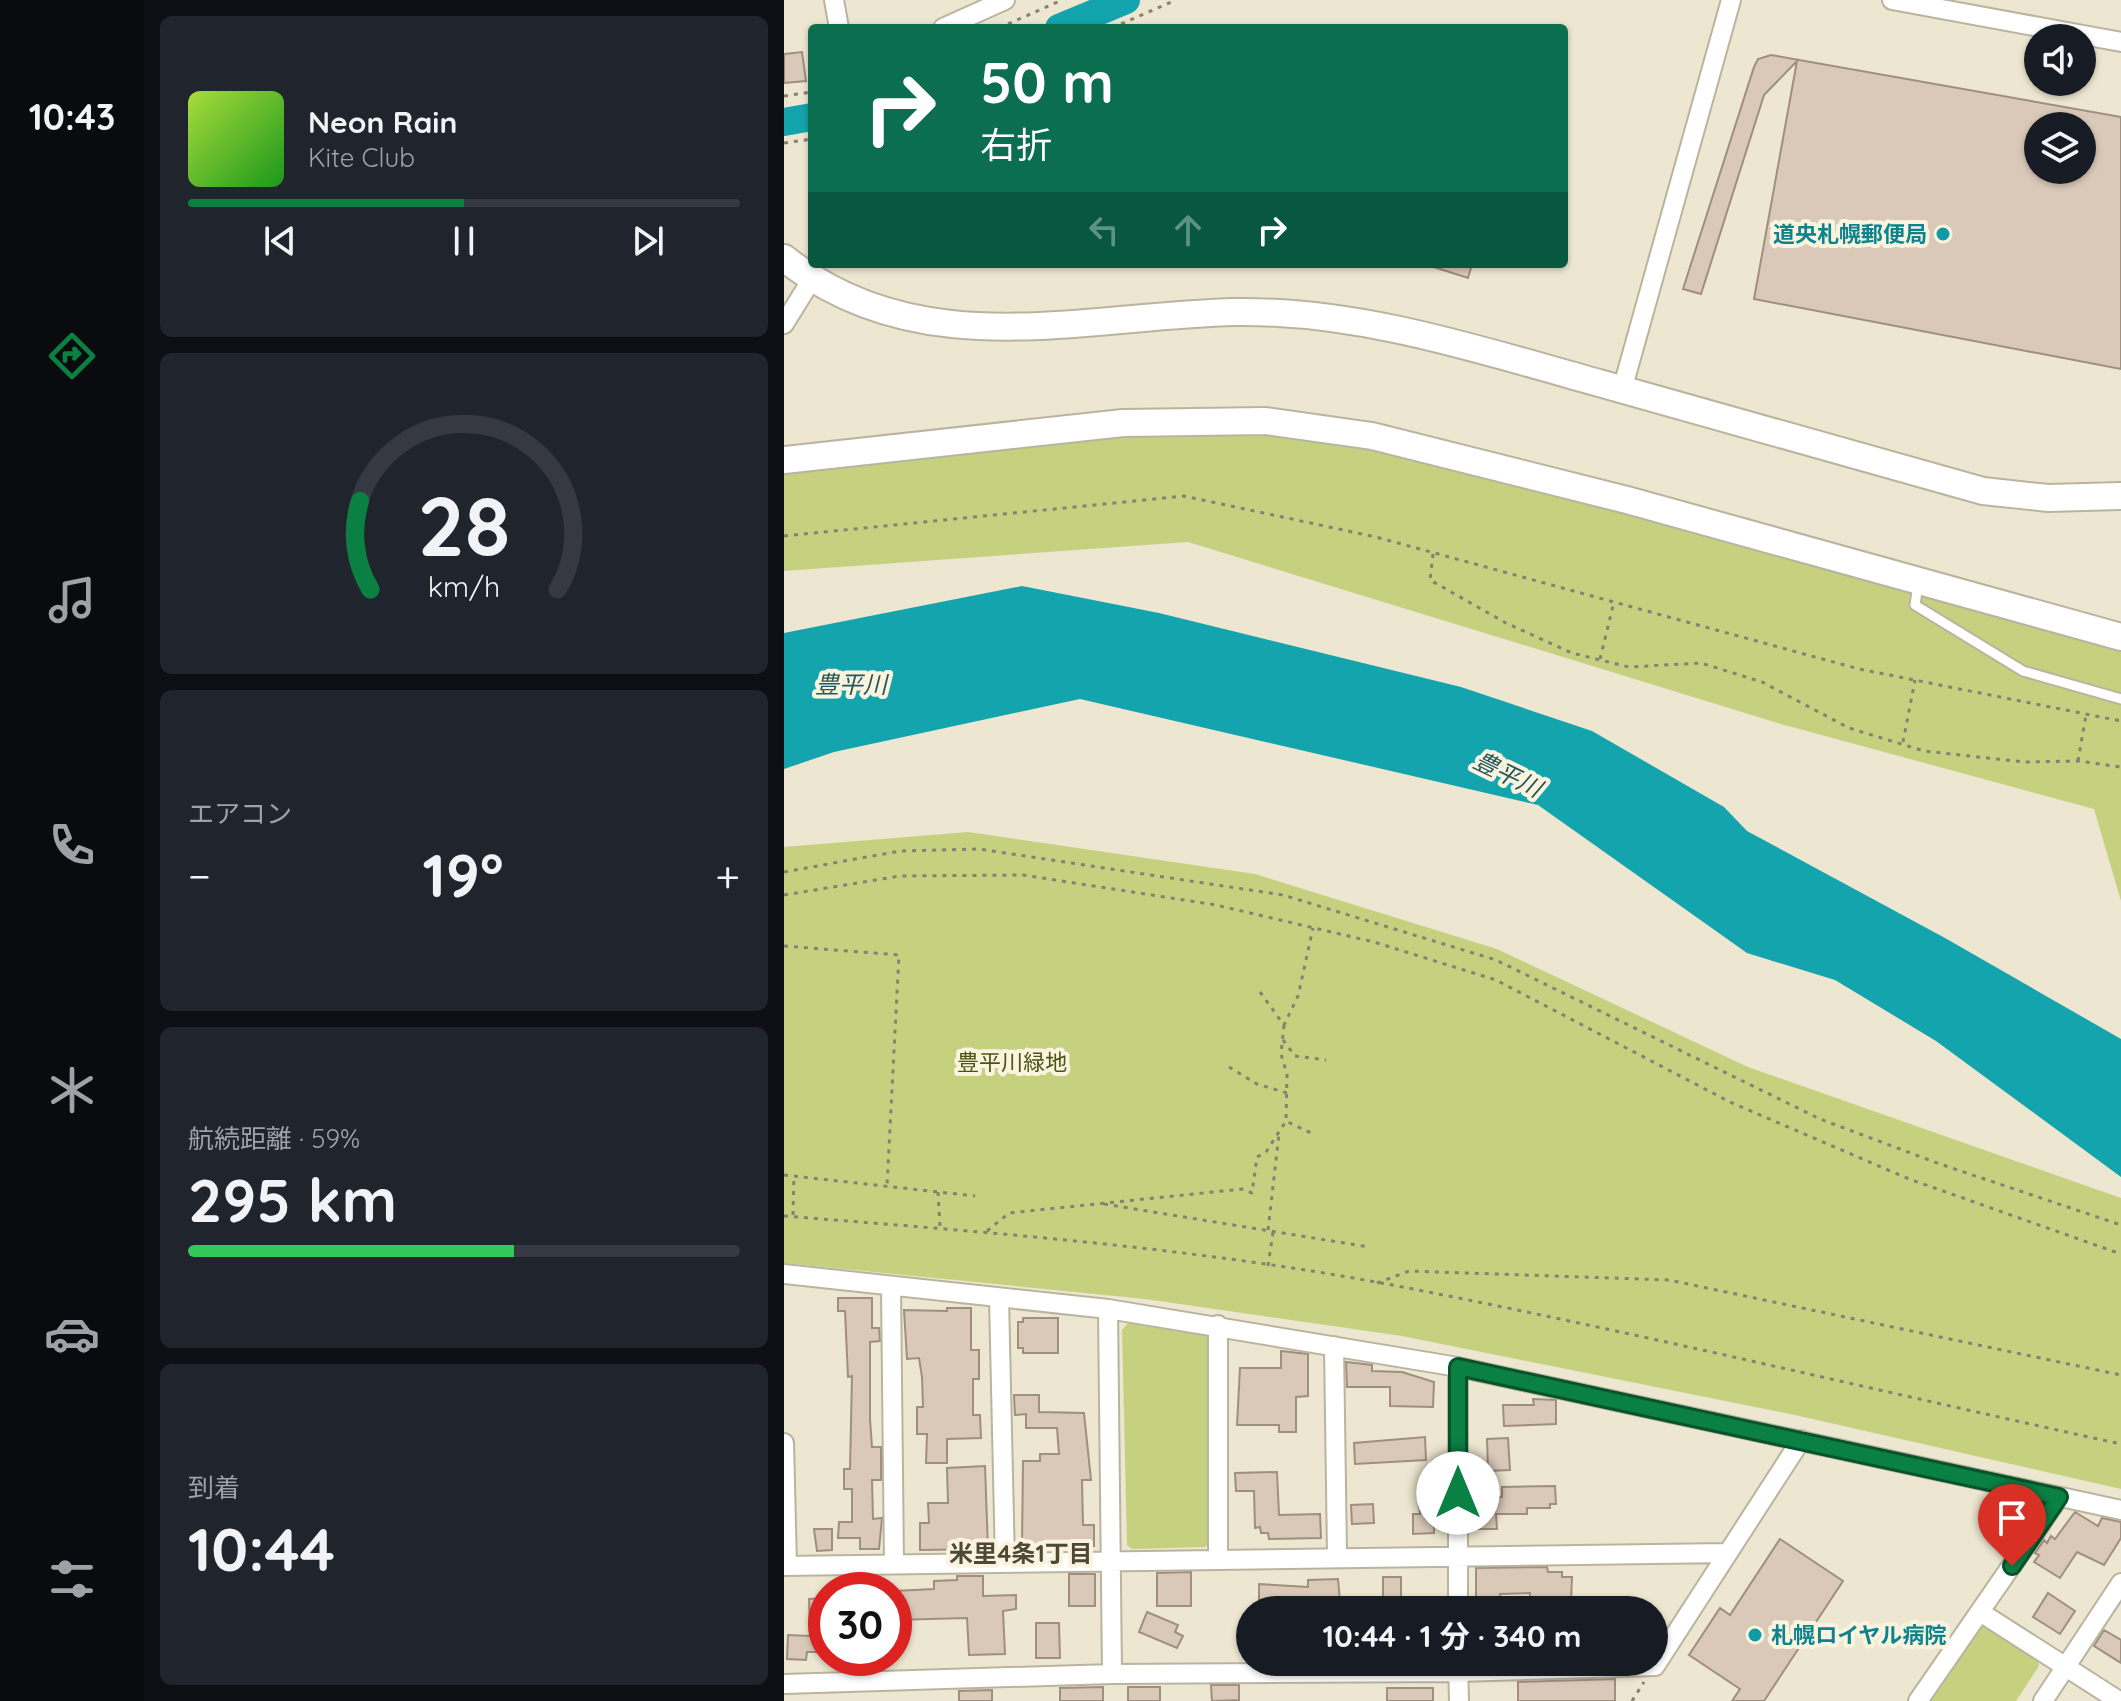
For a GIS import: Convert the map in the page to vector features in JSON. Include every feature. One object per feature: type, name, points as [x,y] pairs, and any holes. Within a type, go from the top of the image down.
[{"type":"street","points":[[834,0],[838,24]]},
{"type":"street","points":[[952,24],[1005,0]]},
{"type":"street","points":[[1622,390],[1731,0]]},
{"type":"street","points":[[1892,0],[1956,6],[2121,42]]},
{"type":"street","points":[[784,258],[812,279],[864,303],[957,328],[1045,328],[1223,313],[1321,316],[1443,339],[1983,491],[2048,498],[2121,496]]},
{"type":"street","points":[[784,324],[812,279]]},
{"type":"street","points":[[784,460],[1123,423],[1266,421],[1372,436],[1918,578],[2121,637]]},
{"type":"street","points":[[784,1274],[891,1288],[1108,1309],[1458,1367],[2121,1510]]},
{"type":"street","points":[[891,1288],[894,1564]]},
{"type":"street","points":[[999,1298],[1005,1563]]},
{"type":"street","points":[[1108,1309],[1112,1674]]},
{"type":"street","points":[[1218,1325],[1218,1558]]},
{"type":"street","points":[[1334,1346],[1337,1556]]},
{"type":"street","points":[[1458,1367],[1458,1596]]},
{"type":"street","points":[[1668,1646],[1801,1440]]},
{"type":"street","points":[[784,1443],[786,1566],[1728,1553]]},
{"type":"street","points":[[1918,1701],[2059,1497]]},
{"type":"street","points":[[2043,1701],[2121,1583]]},
{"type":"street","points":[[1980,1612],[2119,1701]]},
{"type":"street","points":[[784,1684],[1236,1671]]},
{"type":"street","points":[[1458,1676],[1459,1701]]},
{"type":"lane","points":[[1918,578],[1915,605],[2023,671],[2121,699]]},
{"type":"path","points":[[1008,24],[1062,0]]},
{"type":"path","points":[[1121,24],[1176,0]]},
{"type":"path","points":[[784,96],[808,93]]},
{"type":"path","points":[[784,143],[808,140]]},
{"type":"path","points":[[784,536],[1184,496],[1433,552],[1859,669],[2121,721]]},
{"type":"path","points":[[1433,552],[1430,580],[1506,623],[1572,653],[1629,667],[1701,663],[1762,682],[1849,728],[1903,742],[1924,751],[2024,762],[2078,761],[2121,767]]},
{"type":"path","points":[[1600,659],[1614,602]]},
{"type":"path","points":[[1903,742],[1915,680]]},
{"type":"path","points":[[2078,761],[2086,715]]},
{"type":"path","points":[[784,872],[900,851],[979,849],[1283,895],[1496,960],[1820,1119],[1940,1164],[2121,1225]]},
{"type":"path","points":[[784,895],[900,876],[1023,875],[1216,905],[1374,942],[1496,980],[1730,1102],[1909,1179],[2121,1254]]},
{"type":"path","points":[[987,1231],[1009,1213],[1242,1189],[1252,1193],[1257,1157],[1266,1152],[1286,1121],[1284,1025],[1298,996],[1313,928]]},
{"type":"path","points":[[784,946],[899,955],[887,1186]]},
{"type":"path","points":[[1260,992],[1284,1025]]},
{"type":"path","points":[[1283,1040],[1295,1056],[1326,1060]]},
{"type":"path","points":[[1229,1067],[1257,1084],[1287,1093]]},
{"type":"path","points":[[1286,1121],[1311,1133]]},
{"type":"path","points":[[1268,1266],[1280,1130]]},
{"type":"path","points":[[784,1175],[975,1196]]},
{"type":"path","points":[[793,1217],[794,1175]]},
{"type":"path","points":[[938,1192],[940,1227]]},
{"type":"path","points":[[1100,1204],[1369,1247]]},
{"type":"path","points":[[784,1216],[987,1231],[1178,1251],[1377,1283],[2121,1444]]},
{"type":"path","points":[[1377,1283],[1409,1271],[1669,1280],[2121,1375]]},
{"type":"green space","points":[[1262,433],[1422,456],[2121,648],[2121,901],[2094,809],[1781,724],[1188,542],[784,571],[784,471],[1091,435]]},
{"type":"green space","name":"豊平川緑地","points":[[968,832],[1255,874],[1497,949],[1748,1067],[2121,1198],[2121,1489],[1795,1415],[1402,1336],[1145,1299],[784,1263],[784,847]]},
{"type":"green space","points":[[1128,1323],[1203,1331],[1208,1336],[1210,1542],[1205,1547],[1132,1549],[1127,1545],[1122,1330]]},
{"type":"green space","points":[[1983,1622],[2038,1659],[2039,1666],[2016,1701],[1925,1701]]},
{"type":"water","name":"豊平川","points":[[1022,586],[1159,613],[1461,687],[1592,731],[1724,807],[1747,831],[1945,938],[2121,1039],[2121,1177],[1936,1041],[1835,980],[1747,953],[1538,805],[1080,699],[834,752],[784,769],[784,633]]},
{"type":"building","points":[[802,52],[806,81],[784,83],[784,54]]},
{"type":"building","name":"道央札幌郵便局","points":[[1771,55],[2093,112],[2024,112],[2024,184],[2096,184],[2096,113],[2121,117],[2121,369],[1754,299],[1797,61],[1764,95],[1701,294],[1683,289],[1758,59]]},
{"type":"building","points":[[1437,268],[1471,268],[1468,278]]},
{"type":"building","points":[[838,1298],[872,1298],[872,1328],[879,1328],[880,1341],[870,1342],[870,1419],[872,1447],[881,1447],[881,1480],[872,1480],[873,1519],[882,1518],[879,1549],[860,1549],[860,1538],[838,1538],[839,1522],[852,1522],[852,1489],[844,1489],[844,1469],[850,1469],[852,1376],[848,1377],[845,1311],[838,1311]]},
{"type":"building","points":[[947,1308],[971,1308],[971,1350],[979,1350],[979,1379],[973,1379],[973,1415],[980,1415],[981,1438],[947,1439],[947,1463],[926,1463],[927,1434],[917,1434],[917,1407],[923,1407],[922,1377],[919,1358],[907,1359],[904,1310],[947,1311]]},
{"type":"building","points":[[1023,1318],[1058,1318],[1058,1353],[1023,1353],[1023,1348],[1018,1348],[1018,1322],[1023,1322]]},
{"type":"building","points":[[1281,1351],[1308,1354],[1308,1396],[1296,1397],[1296,1432],[1279,1432],[1279,1425],[1237,1425],[1240,1368],[1281,1368]]},
{"type":"building","points":[[1346,1362],[1372,1365],[1372,1371],[1402,1372],[1434,1382],[1433,1407],[1390,1406],[1390,1387],[1347,1387]]},
{"type":"building","points":[[1014,1395],[1039,1395],[1039,1412],[1084,1413],[1091,1480],[1082,1480],[1083,1525],[1094,1525],[1094,1546],[1022,1545],[1023,1461],[1040,1461],[1040,1454],[1059,1454],[1057,1428],[1026,1428],[1026,1414],[1015,1415]]},
{"type":"building","points":[[1533,1399],[1556,1400],[1556,1424],[1504,1426],[1503,1405],[1534,1405]]},
{"type":"building","points":[[1425,1437],[1426,1460],[1355,1464],[1354,1443]]},
{"type":"building","points":[[1508,1438],[1510,1470],[1488,1471],[1487,1439]]},
{"type":"building","points":[[985,1466],[988,1549],[920,1550],[920,1523],[929,1523],[928,1503],[948,1503],[947,1468]]},
{"type":"building","points":[[1277,1472],[1279,1515],[1320,1514],[1321,1538],[1269,1539],[1268,1533],[1261,1533],[1260,1527],[1255,1528],[1254,1491],[1236,1491],[1235,1473]]},
{"type":"building","points":[[1555,1486],[1556,1504],[1550,1504],[1550,1508],[1527,1508],[1527,1514],[1496,1514],[1497,1529],[1477,1529],[1477,1498],[1502,1497],[1502,1487]]},
{"type":"building","points":[[1373,1504],[1374,1523],[1352,1524],[1351,1505]]},
{"type":"building","points":[[1419,1505],[1434,1505],[1434,1533],[1413,1534],[1413,1514],[1420,1514]]},
{"type":"building","points":[[2075,1512],[2098,1526],[2102,1518],[2121,1522],[2121,1538],[2104,1565],[2077,1552],[2060,1578],[2034,1562],[2039,1555],[2035,1553],[2044,1540],[2047,1543],[2051,1536],[2055,1539]]},
{"type":"building","points":[[814,1529],[832,1529],[832,1550],[817,1551]]},
{"type":"building","name":"札幌ロイヤル病院","points":[[1780,1539],[1843,1581],[1764,1701],[1732,1701],[1740,1689],[1689,1655],[1720,1608],[1730,1615]]},
{"type":"building","points":[[1547,1567],[1548,1572],[1562,1572],[1562,1577],[1572,1577],[1571,1596],[1530,1596],[1530,1593],[1476,1596],[1476,1568]]},
{"type":"building","points":[[1191,1572],[1191,1606],[1157,1606],[1157,1573]]},
{"type":"building","points":[[1069,1574],[1095,1574],[1095,1606],[1069,1606]]},
{"type":"building","points":[[957,1576],[983,1576],[983,1596],[1016,1595],[1016,1609],[1003,1611],[1005,1654],[969,1655],[967,1618],[912,1620],[912,1590],[934,1589],[934,1581],[957,1580]]},
{"type":"building","points":[[1383,1577],[1401,1577],[1401,1596],[1383,1596]]},
{"type":"building","points":[[1338,1579],[1340,1596],[1259,1596],[1259,1584],[1308,1587],[1308,1580]]},
{"type":"building","points":[[2048,1593],[2075,1611],[2060,1634],[2033,1617]]},
{"type":"building","points":[[1147,1612],[1178,1625],[1175,1632],[1183,1636],[1177,1648],[1139,1632]]},
{"type":"building","points":[[1036,1623],[1059,1623],[1060,1658],[1036,1658]]},
{"type":"building","points":[[2104,1630],[2121,1640],[2121,1663],[2094,1646]]},
{"type":"building","points":[[788,1635],[808,1636],[806,1660],[787,1659]]},
{"type":"building","points":[[1615,1679],[1615,1701],[1518,1701],[1518,1682]]},
{"type":"building","points":[[1211,1685],[1239,1685],[1239,1700],[1212,1701]]},
{"type":"building","points":[[1103,1687],[1103,1701],[1060,1701],[1060,1688]]},
{"type":"building","points":[[1128,1687],[1160,1687],[1160,1701],[1128,1701]]},
{"type":"building","points":[[1387,1688],[1433,1688],[1433,1701],[1387,1701]]},
{"type":"building","points":[[992,1690],[992,1701],[959,1701],[959,1691]]},
{"type":"waterway","points":[[1069,24],[1126,0]]},
{"type":"waterway","points":[[784,122],[808,118]]},
{"type":"place","name":"道央札幌郵便局","points":[[1943,234]]},
{"type":"place","name":"札幌ロイヤル病院","points":[[1755,1635]]},
{"type":"district","name":"米里4条1丁目","points":[[1021,1553]]},
{"type":"route","points":[[1458,1493],[1458,1367],[2059,1497],[2012,1566]]}]
